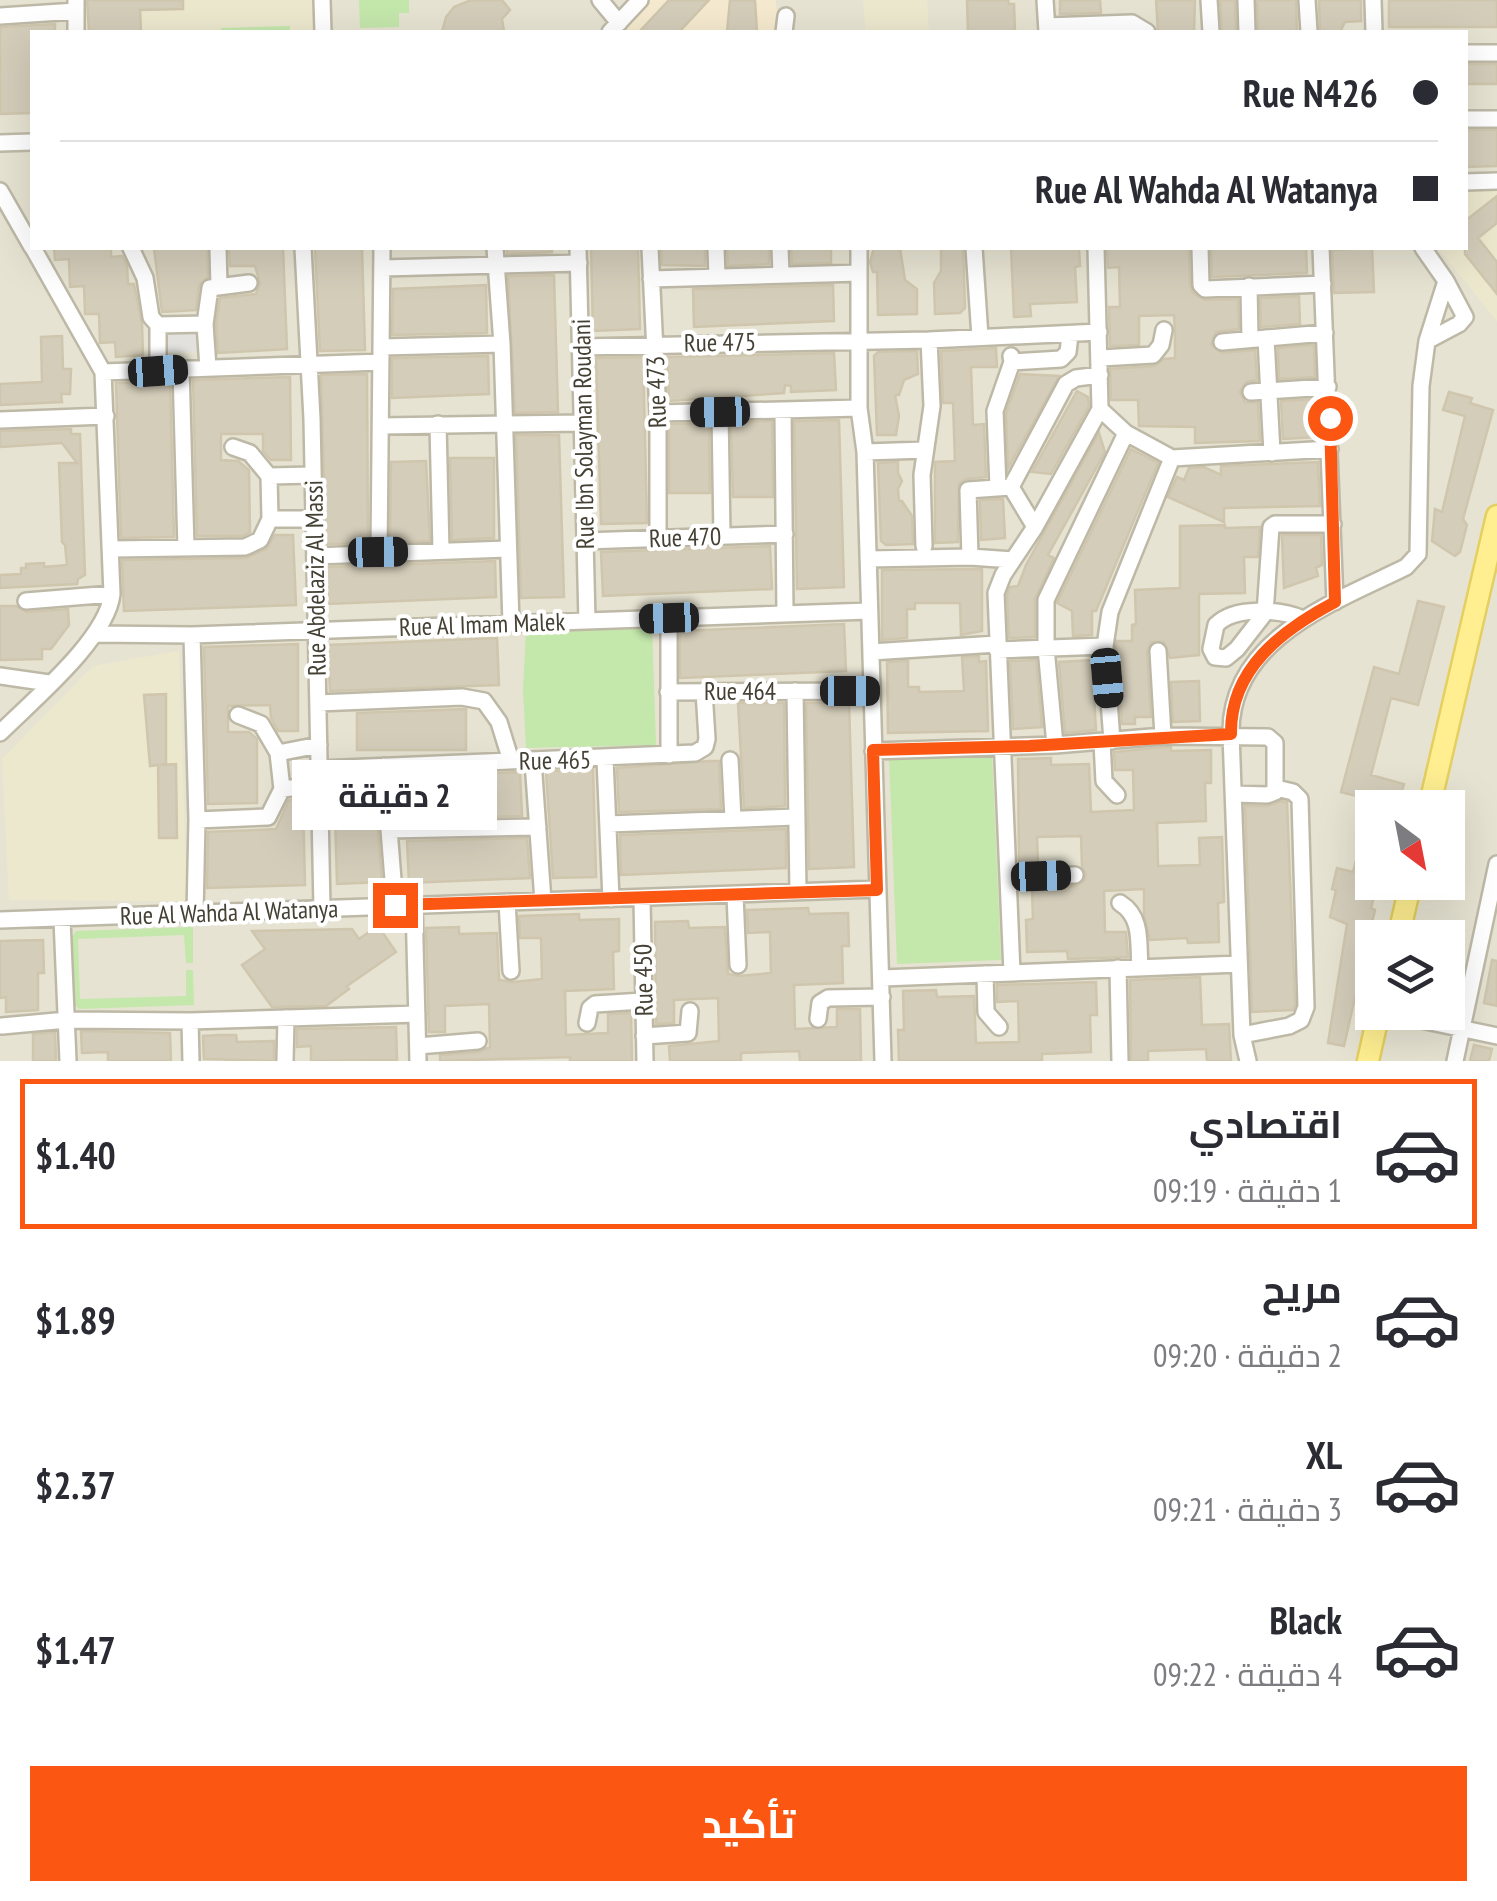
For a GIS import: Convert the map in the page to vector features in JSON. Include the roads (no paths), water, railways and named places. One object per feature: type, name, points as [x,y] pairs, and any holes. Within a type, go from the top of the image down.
[{"type":"main road","points":[[1434,790],[1494,551],[1497,516]]},
{"type":"main road","points":[[1368,1061],[1376,1030]]},
{"type":"street","points":[[322,0],[323,30]]},
{"type":"street","points":[[600,0],[614,28],[640,0]]},
{"type":"street","points":[[1045,0],[1047,29],[1132,23],[1144,30]]},
{"type":"street","points":[[1209,0],[1211,30]]},
{"type":"street","points":[[1246,0],[1247,30]]},
{"type":"street","points":[[1307,0],[1309,30]]},
{"type":"street","points":[[1373,0],[1374,30]]},
{"type":"street","points":[[0,16],[76,6]]},
{"type":"street","points":[[1468,54],[1497,53]]},
{"type":"street","points":[[1468,119],[1497,119]]},
{"type":"street","points":[[0,142],[30,142]]},
{"type":"street","points":[[1468,182],[1497,181]]},
{"type":"street","points":[[0,191],[30,242]]},
{"type":"street","points":[[0,733],[96,634],[108,614],[112,594],[104,372],[35,250]]},
{"type":"street","points":[[132,250],[145,278],[151,318],[158,326],[158,371]]},
{"type":"street","points":[[218,250],[219,286]]},
{"type":"street","name":"Rue Abdelaziz Al Massi","points":[[303,250],[313,474],[322,908]]},
{"type":"street","points":[[378,552],[382,250]]},
{"type":"street","points":[[496,250],[511,623]]},
{"type":"street","name":"Rue 473","points":[[650,250],[658,413],[658,538]]},
{"type":"street","points":[[716,250],[718,277]]},
{"type":"street","points":[[780,250],[781,274]]},
{"type":"street","points":[[859,250],[859,408],[865,452],[883,1061]]},
{"type":"street","points":[[974,250],[980,337]]},
{"type":"street","points":[[1012,973],[996,593],[1100,409],[1096,250]]},
{"type":"street","points":[[1200,250],[1202,287],[1324,284]]},
{"type":"street","points":[[1321,250],[1335,602]]},
{"type":"street","points":[[1424,250],[1464,317],[1459,324],[1427,341]]},
{"type":"street","points":[[382,268],[497,266],[579,255]]},
{"type":"street","name":"Rue Ibn Solayman Roudani","points":[[579,255],[587,620]]},
{"type":"street","points":[[652,279],[860,272]]},
{"type":"street","points":[[1248,1061],[1242,1034],[1239,964],[1233,702],[1240,684],[1270,647],[1303,619],[1406,567],[1418,554],[1422,386],[1427,341],[1446,281]]},
{"type":"street","points":[[208,368],[208,291],[249,283]]},
{"type":"street","points":[[1248,286],[1268,390],[1272,453]]},
{"type":"street","points":[[158,326],[205,324]]},
{"type":"street","points":[[1004,487],[1066,384],[1101,366],[1153,355],[1161,345],[1164,330]]},
{"type":"street","name":"Rue 475","points":[[581,347],[929,340],[1099,332]]},
{"type":"street","points":[[1222,342],[1325,333]]},
{"type":"street","points":[[1012,362],[1065,357],[1070,334]]},
{"type":"street","points":[[1008,337],[1012,362],[995,411],[1004,487],[1036,526]]},
{"type":"street","points":[[924,546],[922,475],[932,406],[929,340]]},
{"type":"street","points":[[104,372],[308,365],[502,344]]},
{"type":"street","points":[[181,370],[186,548]]},
{"type":"street","points":[[1251,392],[1328,388]]},
{"type":"street","points":[[658,413],[859,408]]},
{"type":"street","points":[[1100,409],[1126,433],[1172,458],[1330,449]]},
{"type":"street","points":[[720,412],[722,536]]},
{"type":"street","points":[[783,412],[785,614]]},
{"type":"street","points":[[0,420],[106,416]]},
{"type":"street","points":[[381,426],[584,423]]},
{"type":"street","points":[[438,424],[440,550]]},
{"type":"street","points":[[1056,745],[1046,648],[1048,595],[1126,433]]},
{"type":"street","points":[[113,549],[254,544],[260,540],[270,519],[269,476],[250,453],[233,448]]},
{"type":"street","points":[[865,452],[925,450]]},
{"type":"street","points":[[1117,795],[1104,781],[1105,646],[1110,612],[1172,458]]},
{"type":"street","points":[[269,476],[313,474]]},
{"type":"street","points":[[970,556],[968,490],[1004,487]]},
{"type":"street","points":[[270,519],[312,519]]},
{"type":"street","points":[[1303,619],[1284,611],[1265,613],[1271,527],[1333,524]]},
{"type":"street","name":"Rue 470","points":[[585,541],[785,534]]},
{"type":"street","points":[[315,556],[507,549]]},
{"type":"street","points":[[868,560],[970,556],[1013,560]]},
{"type":"street","points":[[26,600],[112,594]]},
{"type":"street","name":"Rue Al Imam Malek","points":[[96,634],[192,635],[869,611]]},
{"type":"street","points":[[669,618],[669,755],[695,753],[705,747],[704,692]]},
{"type":"street","points":[[192,635],[196,914]]},
{"type":"street","points":[[871,652],[1105,646]]},
{"type":"street","points":[[1158,651],[1163,736]]},
{"type":"street","points":[[0,676],[49,683]]},
{"type":"street","points":[[795,691],[798,892]]},
{"type":"street","name":"Rue 464","points":[[668,692],[871,691]]},
{"type":"street","points":[[318,703],[462,697],[484,701],[499,722],[511,761]]},
{"type":"street","points":[[197,820],[268,817],[282,788],[278,753],[261,724],[238,715]]},
{"type":"street","points":[[873,750],[1056,745],[1231,734],[1272,740],[1276,788]]},
{"type":"street","points":[[278,753],[319,745]]},
{"type":"street","name":"Rue 465","points":[[282,788],[384,766],[669,755]]},
{"type":"street","points":[[605,759],[611,899]]},
{"type":"street","points":[[730,760],[733,818]]},
{"type":"street","points":[[533,761],[544,901]]},
{"type":"street","points":[[384,766],[395,905]]},
{"type":"street","points":[[1234,794],[1268,795],[1276,788]]},
{"type":"street","points":[[1242,1034],[1288,1026],[1301,1020],[1306,1007],[1300,799],[1293,792],[1276,788]]},
{"type":"street","points":[[608,824],[796,817]]},
{"type":"street","points":[[389,830],[538,827]]},
{"type":"street","points":[[1465,1020],[1497,864]]},
{"type":"street","points":[[1008,877],[1074,874]]},
{"type":"street","name":"Rue Al Wahda Al Watanya","points":[[0,920],[877,890]]},
{"type":"street","points":[[735,894],[738,964]]},
{"type":"street","name":"Rue 450","points":[[642,898],[645,1061]]},
{"type":"street","points":[[508,902],[510,971]]},
{"type":"street","points":[[1120,903],[1132,910],[1136,920],[1140,968]]},
{"type":"street","points":[[414,904],[418,1054],[478,1042]]},
{"type":"street","points":[[62,919],[68,1061]]},
{"type":"street","points":[[882,978],[1239,964]]},
{"type":"street","points":[[1118,968],[1120,1061]]},
{"type":"street","points":[[985,974],[986,1012],[999,1028]]},
{"type":"street","points":[[818,1018],[824,1000],[882,997]]},
{"type":"street","points":[[587,1023],[590,1008],[595,1004],[643,1001]]},
{"type":"street","points":[[644,1036],[688,1033],[690,1011]]},
{"type":"street","points":[[2,1026],[68,1020],[190,1021],[417,1014]]},
{"type":"street","points":[[286,1018],[286,1061]]},
{"type":"street","points":[[190,1021],[191,1061]]},
{"type":"street","points":[[1465,1029],[1497,1036]]},
{"type":"street","points":[[1455,1061],[1463,1030]]}]
